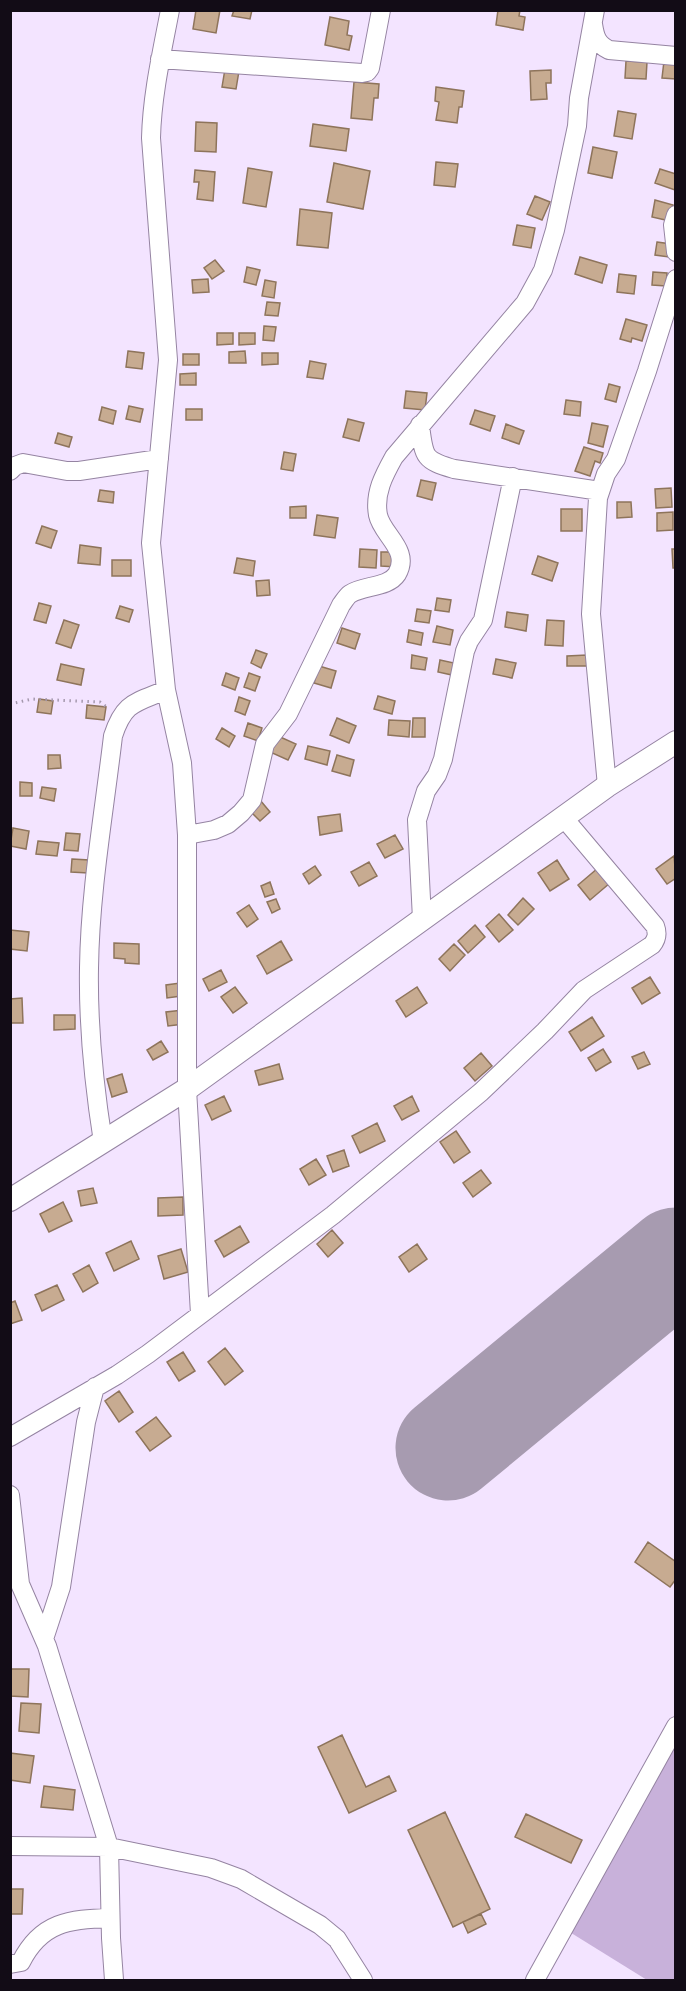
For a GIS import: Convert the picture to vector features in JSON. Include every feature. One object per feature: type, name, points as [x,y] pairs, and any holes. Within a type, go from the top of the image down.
[{"type":"street","points":[[170,10],[160,59],[151,138],[168,360],[151,543],[166,690],[182,763],[187,835],[187,1089],[200,1314]]},
{"type":"street","points":[[160,59],[367,72],[370,68],[381,10]]},
{"type":"street","points":[[590,14],[594,37],[600,45],[609,50],[675,56]]},
{"type":"street","points":[[187,835],[214,830],[228,824],[242,813],[252,800],[265,744],[288,714],[341,605],[350,594],[390,581],[397,574],[400,562],[398,546],[378,516],[377,500],[380,482],[394,457],[525,303],[543,270],[555,230],[577,126],[590,14]]},
{"type":"street","points":[[675,215],[673,225],[675,252]]},
{"type":"street","points":[[607,786],[591,614],[600,490],[606,474],[616,459],[647,371],[668,332],[675,279]]},
{"type":"street","points":[[420,425],[423,450],[433,463],[454,469],[600,490]]},
{"type":"street","points":[[10,471],[23,463],[79,471],[159,459]]},
{"type":"street","points":[[422,919],[417,820],[426,791],[437,776],[444,759],[465,651],[483,620],[513,477]]},
{"type":"street","points":[[103,1142],[97,1104],[89,968],[92,913],[113,736],[119,719],[128,706],[166,690]]},
{"type":"street","points":[[10,1200],[187,1089],[563,817],[675,742]]},
{"type":"street","points":[[10,1437],[148,1354],[333,1215],[481,1092],[584,990],[652,945],[656,940],[655,926],[563,817]]},
{"type":"street","points":[[44,1639],[60,1587],[86,1422],[94,1387]]},
{"type":"street","points":[[10,1495],[20,1584],[44,1639],[109,1847],[114,1980]]},
{"type":"street","points":[[535,1980],[675,1726]]},
{"type":"street","points":[[10,1846],[109,1847],[211,1868],[241,1879],[320,1925],[338,1939],[363,1980]]},
{"type":"street","points":[[10,1964],[21,1962],[38,1937],[58,1924],[78,1919],[110,1918]]},
{"type":"path","points":[[10,704],[32,699],[100,702],[119,719]]},
{"type":"shaded area","points":[[675,1732],[675,1980],[647,1980],[568,1931]]},
{"type":"building","points":[[196,10],[220,10],[216,33],[193,29]]},
{"type":"building","points":[[234,10],[252,10],[250,19],[232,16]]},
{"type":"building","points":[[498,10],[520,10],[519,16],[525,17],[523,30],[496,25]]},
{"type":"building","points":[[330,17],[349,21],[347,35],[352,36],[349,50],[325,45]]},
{"type":"building","points":[[626,61],[647,62],[646,79],[625,78]]},
{"type":"building","points":[[664,61],[676,63],[676,79],[662,78]]},
{"type":"building","points":[[225,69],[239,71],[236,89],[222,87]]},
{"type":"building","points":[[551,70],[551,83],[546,83],[547,99],[531,100],[530,71]]},
{"type":"building","points":[[354,82],[379,84],[378,98],[374,98],[372,120],[351,118]]},
{"type":"building","points":[[436,87],[464,91],[457,123],[436,120],[439,102],[435,101]]},
{"type":"building","points":[[618,111],[636,114],[632,139],[614,136]]},
{"type":"building","points":[[196,122],[217,123],[216,152],[195,151]]},
{"type":"building","points":[[313,124],[349,129],[346,151],[310,146]]},
{"type":"building","points":[[593,147],[617,152],[612,178],[588,173]]},
{"type":"building","points":[[436,162],[458,164],[455,187],[434,185]]},
{"type":"building","points":[[334,163],[370,171],[363,209],[327,202]]},
{"type":"building","points":[[248,168],[272,172],[266,207],[243,203]]},
{"type":"building","points":[[660,169],[676,174],[675,190],[655,183]]},
{"type":"building","points":[[195,170],[215,172],[213,201],[197,199],[199,182],[194,182]]},
{"type":"building","points":[[535,196],[550,202],[542,220],[527,214]]},
{"type":"building","points":[[655,200],[673,205],[670,221],[652,217]]},
{"type":"building","points":[[300,209],[332,213],[328,248],[297,245]]},
{"type":"building","points":[[517,225],[535,228],[531,248],[513,245]]},
{"type":"building","points":[[657,242],[671,244],[669,257],[655,255]]},
{"type":"building","points":[[580,257],[607,265],[602,283],[575,274]]},
{"type":"building","points":[[215,260],[224,271],[212,279],[204,268]]},
{"type":"building","points":[[247,267],[260,270],[256,285],[244,282]]},
{"type":"building","points":[[653,272],[667,273],[666,286],[652,285]]},
{"type":"building","points":[[619,274],[636,276],[634,294],[617,292]]},
{"type":"building","points":[[208,279],[209,292],[193,293],[192,280]]},
{"type":"building","points":[[265,280],[276,282],[274,298],[262,296]]},
{"type":"building","points":[[267,302],[280,303],[278,316],[265,315]]},
{"type":"building","points":[[626,319],[647,325],[642,341],[632,338],[631,342],[620,339]]},
{"type":"building","points":[[264,326],[276,327],[274,341],[263,340]]},
{"type":"building","points":[[217,333],[233,333],[233,344],[217,345]]},
{"type":"building","points":[[239,333],[255,333],[255,344],[239,345]]},
{"type":"building","points":[[128,351],[144,353],[142,369],[126,367]]},
{"type":"building","points":[[245,351],[246,363],[229,363],[229,352]]},
{"type":"building","points":[[262,353],[278,353],[278,364],[262,365]]},
{"type":"building","points":[[183,354],[199,354],[199,365],[183,365]]},
{"type":"building","points":[[310,361],[326,364],[323,379],[307,377]]},
{"type":"building","points":[[196,373],[196,385],[180,385],[180,374]]},
{"type":"building","points":[[609,384],[620,387],[616,402],[605,399]]},
{"type":"building","points":[[406,391],[427,393],[425,410],[404,408]]},
{"type":"building","points":[[566,400],[581,402],[580,416],[564,414]]},
{"type":"building","points":[[129,406],[143,409],[140,422],[126,419]]},
{"type":"building","points":[[102,407],[116,411],[113,424],[99,420]]},
{"type":"building","points":[[186,409],[202,409],[202,420],[186,420]]},
{"type":"building","points":[[475,410],[495,416],[490,431],[470,424]]},
{"type":"building","points":[[348,419],[364,423],[359,441],[343,437]]},
{"type":"building","points":[[592,423],[608,426],[603,447],[588,443]]},
{"type":"building","points":[[506,424],[524,431],[519,444],[502,438]]},
{"type":"building","points":[[58,433],[72,437],[69,447],[55,443]]},
{"type":"building","points":[[584,447],[603,453],[600,463],[595,461],[590,476],[575,471]]},
{"type":"building","points":[[284,452],[296,454],[293,471],[281,469]]},
{"type":"building","points":[[421,480],[436,483],[432,500],[417,496]]},
{"type":"building","points":[[671,488],[672,507],[656,508],[655,489]]},
{"type":"building","points":[[100,490],[114,492],[113,503],[98,501]]},
{"type":"building","points":[[617,502],[631,502],[632,517],[617,518]]},
{"type":"building","points":[[306,506],[306,518],[290,518],[290,507]]},
{"type":"building","points":[[561,509],[582,509],[582,531],[561,531]]},
{"type":"building","points":[[673,512],[673,530],[657,531],[657,513]]},
{"type":"building","points":[[317,515],[338,518],[335,538],[314,535]]},
{"type":"building","points":[[42,526],[57,531],[51,548],[36,543]]},
{"type":"building","points":[[80,545],[101,548],[100,565],[78,563]]},
{"type":"building","points":[[360,549],[377,550],[376,568],[359,567]]},
{"type":"building","points":[[672,549],[676,549],[676,568],[673,568]]},
{"type":"building","points":[[381,552],[398,552],[397,567],[381,566]]},
{"type":"building","points":[[538,556],[558,563],[552,581],[532,574]]},
{"type":"building","points":[[237,558],[255,561],[253,576],[234,573]]},
{"type":"building","points":[[112,560],[131,560],[131,576],[112,576]]},
{"type":"building","points":[[269,580],[270,595],[257,596],[256,581]]},
{"type":"building","points":[[437,598],[451,600],[449,612],[435,610]]},
{"type":"building","points":[[39,603],[51,606],[46,623],[34,620]]},
{"type":"building","points":[[120,606],[133,610],[129,622],[116,618]]},
{"type":"building","points":[[417,609],[431,611],[429,623],[415,621]]},
{"type":"building","points":[[507,612],[528,615],[526,631],[505,627]]},
{"type":"building","points":[[64,620],[79,625],[71,648],[56,643]]},
{"type":"building","points":[[547,620],[564,621],[563,646],[545,645]]},
{"type":"building","points":[[437,626],[453,630],[450,645],[433,642]]},
{"type":"building","points":[[342,628],[360,634],[355,649],[337,643]]},
{"type":"building","points":[[409,630],[423,633],[421,645],[407,642]]},
{"type":"building","points":[[256,650],[267,654],[261,668],[251,663]]},
{"type":"building","points":[[412,655],[427,658],[425,670],[411,668]]},
{"type":"building","points":[[587,655],[587,666],[567,666],[567,656]]},
{"type":"building","points":[[496,659],[516,663],[512,678],[493,674]]},
{"type":"building","points":[[440,660],[454,663],[452,675],[438,672]]},
{"type":"building","points":[[61,664],[84,669],[81,685],[57,680]]},
{"type":"building","points":[[319,666],[336,671],[331,688],[314,683]]},
{"type":"building","points":[[226,673],[239,678],[235,690],[222,685]]},
{"type":"building","points":[[249,673],[260,677],[255,691],[244,687]]},
{"type":"building","points":[[378,696],[395,701],[392,714],[374,709]]},
{"type":"building","points":[[239,697],[250,701],[245,715],[235,711]]},
{"type":"building","points":[[39,699],[53,701],[51,714],[37,712]]},
{"type":"building","points":[[87,705],[106,707],[104,720],[86,718]]},
{"type":"building","points":[[337,718],[356,726],[349,743],[330,735]]},
{"type":"building","points":[[413,718],[425,718],[425,737],[412,737]]},
{"type":"building","points":[[389,720],[410,721],[409,737],[388,735]]},
{"type":"building","points":[[248,723],[262,728],[258,741],[244,736]]},
{"type":"building","points":[[222,728],[235,736],[229,747],[216,739]]},
{"type":"building","points":[[278,736],[296,744],[288,760],[270,752]]},
{"type":"building","points":[[308,746],[330,751],[327,765],[305,759]]},
{"type":"building","points":[[48,755],[60,755],[61,768],[48,769]]},
{"type":"building","points":[[337,755],[354,760],[350,776],[332,771]]},
{"type":"building","points":[[20,782],[32,783],[32,796],[20,796]]},
{"type":"building","points":[[42,787],[56,789],[54,801],[40,798]]},
{"type":"building","points":[[260,800],[270,812],[260,821],[249,810]]},
{"type":"building","points":[[340,814],[342,831],[320,835],[318,817]]},
{"type":"building","points":[[13,828],[29,831],[26,849],[10,846]]},
{"type":"building","points":[[66,833],[80,834],[78,851],[64,850]]},
{"type":"building","points":[[395,835],[403,849],[385,858],[377,844]]},
{"type":"building","points":[[38,841],[59,843],[57,856],[36,854]]},
{"type":"building","points":[[674,856],[676,878],[667,884],[656,869]]},
{"type":"building","points":[[72,859],[89,860],[88,873],[71,872]]},
{"type":"building","points":[[557,860],[569,879],[550,891],[538,873]]},
{"type":"building","points":[[369,862],[377,876],[359,886],[351,872]]},
{"type":"building","points":[[315,866],[321,875],[309,884],[303,874]]},
{"type":"building","points":[[598,868],[610,883],[590,900],[578,885]]},
{"type":"building","points":[[270,882],[274,894],[265,897],[261,886]]},
{"type":"building","points":[[523,898],[534,909],[518,925],[508,915]]},
{"type":"building","points":[[276,899],[280,909],[272,913],[267,902]]},
{"type":"building","points":[[249,905],[258,919],[247,927],[237,913]]},
{"type":"building","points":[[499,914],[513,930],[499,942],[486,926]]},
{"type":"building","points":[[475,925],[485,937],[468,953],[458,941]]},
{"type":"building","points":[[10,930],[29,932],[27,951],[10,949]]},
{"type":"building","points":[[281,941],[292,960],[267,974],[257,956]]},
{"type":"building","points":[[114,943],[139,944],[139,964],[125,963],[125,959],[114,958]]},
{"type":"building","points":[[454,944],[465,955],[450,971],[439,959]]},
{"type":"building","points":[[221,970],[227,982],[209,991],[203,979]]},
{"type":"building","points":[[650,977],[660,993],[642,1004],[632,988]]},
{"type":"building","points":[[180,983],[181,996],[167,998],[166,985]]},
{"type":"building","points":[[235,987],[247,1003],[233,1013],[221,997]]},
{"type":"building","points":[[417,987],[427,1003],[406,1017],[396,1001]]},
{"type":"building","points":[[22,998],[23,1023],[10,1023],[10,999]]},
{"type":"building","points":[[183,1010],[184,1024],[168,1026],[166,1012]]},
{"type":"building","points":[[54,1015],[75,1015],[75,1029],[54,1030]]},
{"type":"building","points":[[592,1017],[604,1036],[581,1051],[569,1032]]},
{"type":"building","points":[[161,1041],[168,1052],[153,1060],[147,1050]]},
{"type":"building","points":[[603,1049],[611,1062],[596,1071],[588,1058]]},
{"type":"building","points":[[644,1052],[650,1064],[638,1069],[632,1057]]},
{"type":"building","points":[[481,1053],[492,1066],[475,1081],[464,1068]]},
{"type":"building","points":[[279,1064],[283,1079],[259,1085],[255,1071]]},
{"type":"building","points":[[122,1074],[127,1092],[112,1097],[107,1079]]},
{"type":"building","points":[[224,1096],[231,1111],[212,1120],[205,1105]]},
{"type":"building","points":[[412,1096],[419,1111],[402,1120],[394,1106]]},
{"type":"building","points":[[377,1123],[385,1141],[360,1153],[352,1136]]},
{"type":"building","points":[[456,1131],[470,1152],[454,1163],[440,1142]]},
{"type":"building","points":[[344,1150],[349,1166],[333,1172],[327,1156]]},
{"type":"building","points":[[316,1159],[326,1175],[309,1185],[300,1169]]},
{"type":"building","points":[[481,1170],[491,1183],[473,1197],[463,1183]]},
{"type":"building","points":[[93,1188],[97,1203],[81,1206],[78,1191]]},
{"type":"building","points":[[183,1197],[183,1215],[158,1216],[158,1198]]},
{"type":"building","points":[[63,1202],[72,1221],[49,1232],[40,1214]]},
{"type":"building","points":[[240,1226],[249,1242],[224,1257],[215,1241]]},
{"type":"building","points":[[332,1230],[343,1243],[328,1257],[317,1244]]},
{"type":"building","points":[[131,1241],[139,1259],[114,1271],[106,1253]]},
{"type":"building","points":[[417,1244],[427,1259],[409,1272],[399,1257]]},
{"type":"building","points":[[181,1249],[188,1272],[164,1279],[158,1256]]},
{"type":"building","points":[[89,1265],[98,1283],[83,1292],[73,1274]]},
{"type":"building","points":[[57,1285],[64,1300],[42,1311],[35,1295]]},
{"type":"building","points":[[15,1301],[22,1320],[10,1324],[10,1303]]},
{"type":"building","points":[[225,1348],[243,1371],[225,1385],[208,1362]]},
{"type":"building","points":[[183,1352],[195,1371],[179,1381],[167,1362]]},
{"type":"building","points":[[119,1391],[133,1412],[119,1422],[105,1401]]},
{"type":"building","points":[[156,1417],[171,1436],[150,1451],[136,1432]]},
{"type":"building","points":[[648,1542],[676,1562],[676,1579],[670,1587],[635,1562]]},
{"type":"building","points":[[10,1669],[29,1669],[28,1697],[10,1696]]},
{"type":"building","points":[[21,1703],[41,1704],[39,1733],[19,1731]]},
{"type":"building","points":[[342,1735],[366,1787],[389,1776],[396,1791],[349,1813],[318,1747]]},
{"type":"building","points":[[10,1753],[34,1756],[30,1783],[10,1780]]},
{"type":"building","points":[[44,1786],[75,1790],[73,1810],[41,1807]]},
{"type":"building","points":[[445,1812],[490,1909],[453,1927],[408,1830]]},
{"type":"building","points":[[526,1814],[582,1840],[571,1863],[515,1837]]},
{"type":"building","points":[[10,1889],[23,1889],[22,1914],[10,1914]]},
{"type":"building","points":[[481,1914],[486,1924],[468,1933],[463,1922]]},
{"type":"runway","points":[[448,1448],[676,1260]]}]
